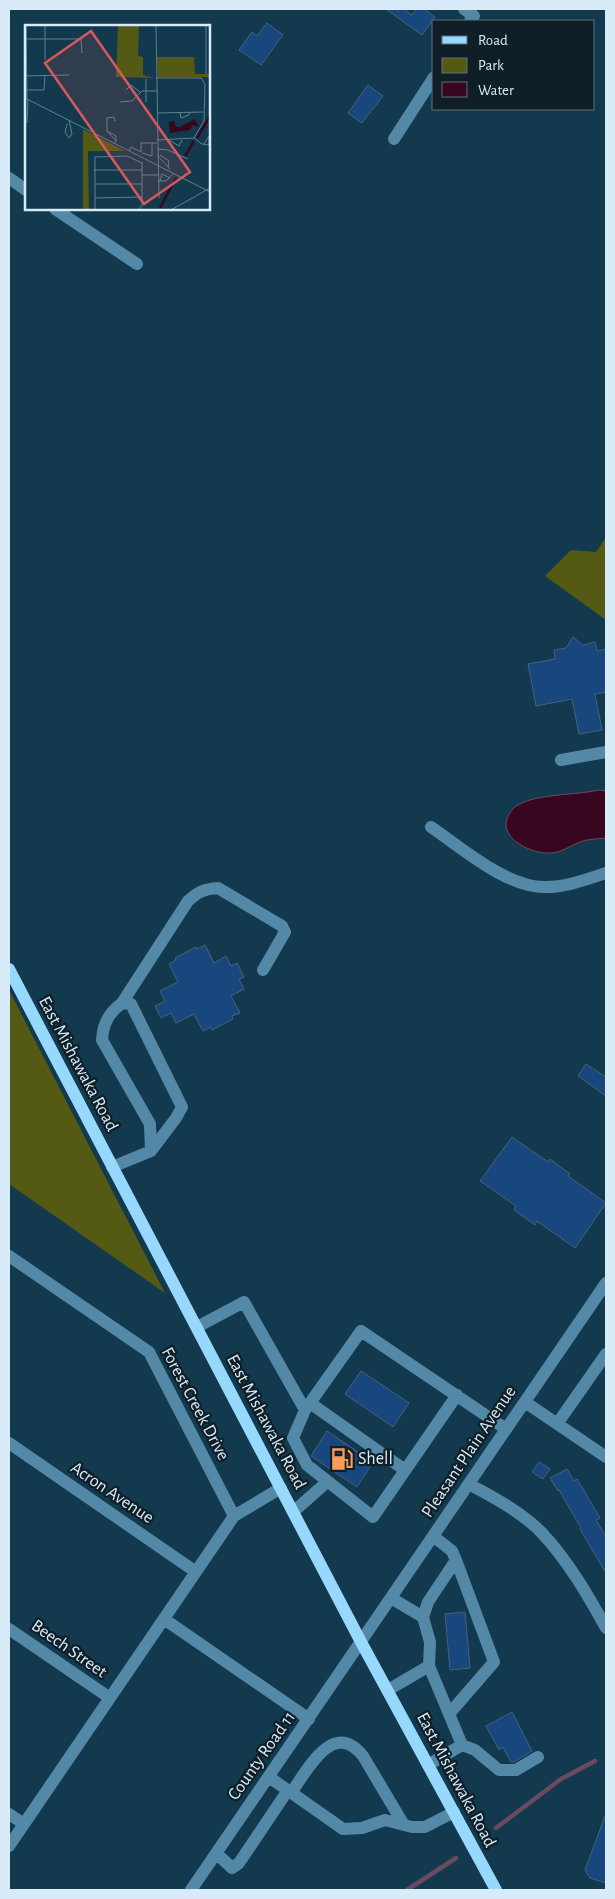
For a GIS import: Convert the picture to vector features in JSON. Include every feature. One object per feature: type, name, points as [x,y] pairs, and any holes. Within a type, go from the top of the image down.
[{"type":"main road","name":"East Mishawaka Road","points":[[9,969],[293,1512],[496,1890]]},
{"type":"street","points":[[394,139],[432,80]]},
{"type":"street","points":[[9,178],[25,189]]},
{"type":"street","points":[[56,210],[137,264]]},
{"type":"street","points":[[560,760],[606,752]]},
{"type":"street","points":[[431,827],[501,874],[523,883],[544,887],[563,886],[606,873]]},
{"type":"street","points":[[151,1150],[150,1124],[102,1040],[103,1027],[107,1019],[112,1011],[122,1003],[188,901],[197,892],[206,889],[218,888],[282,926],[285,932],[263,970]]},
{"type":"street","points":[[112,1167],[151,1150],[176,1118],[182,1106],[131,1004],[122,1003]]},
{"type":"street","name":"Forest Creek Drive","points":[[9,1256],[149,1352],[234,1516]]},
{"type":"street","name":"Pleasant Plain Avenue","points":[[362,1642],[606,1282]]},
{"type":"street","points":[[197,1328],[244,1302],[307,1406],[405,1470]]},
{"type":"street","points":[[457,1396],[373,1516],[307,1465],[293,1438],[307,1406],[361,1331],[506,1429]]},
{"type":"street","points":[[558,1424],[606,1354]]},
{"type":"street","points":[[525,1402],[606,1457]]},
{"type":"street","name":"Acron Avenue","points":[[9,1443],[196,1572]]},
{"type":"street","points":[[293,1512],[327,1482]]},
{"type":"street","points":[[469,1484],[513,1510],[541,1532],[565,1561],[589,1596],[606,1628]]},
{"type":"street","points":[[9,1846],[234,1516],[281,1488]]},
{"type":"street","points":[[434,1536],[452,1551],[494,1662],[449,1714]]},
{"type":"street","points":[[456,1560],[428,1602],[423,1617],[430,1642],[429,1666],[462,1744],[475,1750],[499,1770],[516,1770],[538,1757]]},
{"type":"street","points":[[391,1598],[423,1617]]},
{"type":"street","points":[[164,1619],[309,1719]]},
{"type":"street","name":"Beech Street","points":[[9,1629],[110,1698]]},
{"type":"street","name":"County Road 11","points":[[191,1890],[362,1642]]},
{"type":"street","points":[[388,1690],[429,1666]]},
{"type":"street","points":[[216,1853],[232,1868],[239,1863],[315,1760],[327,1747],[338,1741],[347,1742],[357,1748],[404,1825]]},
{"type":"street","points":[[428,1765],[462,1744]]},
{"type":"street","points":[[269,1777],[343,1829],[362,1828],[385,1820],[404,1825],[424,1827],[454,1812]]},
{"type":"street","points":[[9,1814],[24,1824]]},
{"type":"green space","points":[[606,537],[606,620],[545,576],[571,550],[596,552]]},
{"type":"green space","points":[[9,990],[165,1293],[9,1184]]},
{"type":"water","points":[[599,790],[606,791],[606,838],[583,841],[560,851],[547,853],[524,847],[516,842],[507,830],[506,823],[510,813],[520,804],[547,796]]},
{"type":"building","points":[[386,9],[404,9],[412,15],[416,9],[424,9],[435,17],[422,35]]},
{"type":"building","points":[[267,23],[283,35],[261,65],[239,50],[252,32],[257,36]]},
{"type":"building","points":[[368,85],[383,96],[362,123],[348,113]]},
{"type":"building","points":[[573,637],[583,645],[595,642],[597,651],[606,649],[606,692],[595,694],[602,730],[579,734],[572,699],[536,706],[528,664],[555,659],[554,650],[566,648]]},
{"type":"building","points":[[205,945],[214,963],[226,956],[231,966],[237,963],[244,977],[239,979],[244,989],[231,996],[240,1013],[232,1016],[233,1019],[212,1030],[211,1027],[203,1031],[194,1014],[176,1023],[171,1013],[161,1018],[155,1006],[165,1001],[160,991],[178,982],[169,964],[176,960],[175,958],[196,947],[197,949]]},
{"type":"building","points":[[586,1064],[606,1077],[606,1096],[578,1076]]},
{"type":"building","points":[[512,1137],[548,1162],[550,1159],[570,1174],[568,1176],[606,1203],[575,1248],[537,1221],[535,1225],[514,1210],[516,1206],[480,1181]]},
{"type":"building","points":[[361,1371],[409,1403],[393,1427],[345,1394]]},
{"type":"building","name":"Shell","points":[[327,1431],[373,1462],[357,1487],[311,1456]]},
{"type":"building","points":[[539,1462],[550,1469],[543,1479],[532,1472]]},
{"type":"building","points":[[567,1469],[574,1481],[577,1479],[600,1518],[596,1520],[606,1537],[606,1573],[559,1490],[550,1478]]},
{"type":"building","points":[[465,1612],[470,1668],[450,1670],[445,1614]]},
{"type":"building","points":[[512,1712],[532,1751],[514,1762],[511,1762],[503,1747],[499,1750],[486,1726]]},
{"type":"building","points":[[605,1816],[606,1883],[590,1878],[585,1870]]},
{"type":"waterway","points":[[496,1828],[561,1779],[595,1761]]},
{"type":"waterway","points":[[407,1890],[456,1858]]},
{"type":"place","name":"Shell","points":[[342,1459]]}]
